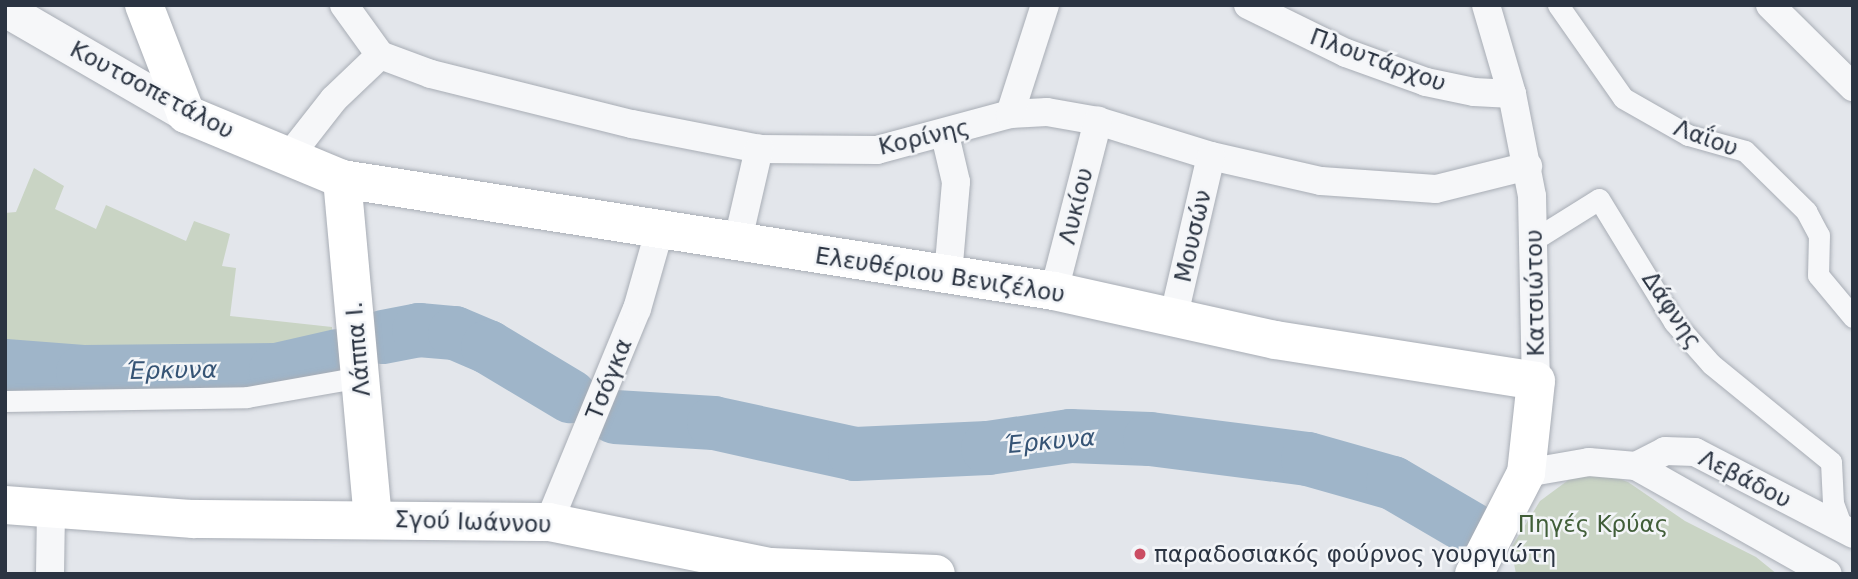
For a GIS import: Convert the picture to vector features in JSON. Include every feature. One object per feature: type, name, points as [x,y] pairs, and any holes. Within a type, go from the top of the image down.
[{"type":"main road","points":[[144,5],[186,114]]},
{"type":"main road","name":"Κουτσοπετάλου","points":[[186,114],[287,159],[342,179]]},
{"type":"main road","name":"Ελευθέριου Βενιζέλου","points":[[342,179],[659,232],[1054,291],[1275,340],[1536,381]]},
{"type":"main road","name":"Λάππα Ι.","points":[[342,179],[373,520]]},
{"type":"main road","name":"Κατσιώτου","points":[[1474,574],[1526,472],[1536,381]]},
{"type":"main road","name":"Σγού Ιωάννου","points":[[5,505],[193,519],[549,522],[771,567],[936,574]]},
{"type":"street","points":[[287,159],[334,99],[380,55],[344,5]]},
{"type":"street","points":[[1010,114],[1045,5]]},
{"type":"street","name":"Πλουτάρχου","points":[[1248,5],[1346,53],[1426,82],[1474,92],[1512,94]]},
{"type":"street","name":"Κατσιώτου","points":[[1486,5],[1512,94],[1528,166],[1535,239],[1536,381]]},
{"type":"street","name":"Λαΐου","points":[[1558,5],[1623,98],[1688,135],[1745,151],[1797,201],[1819,235],[1818,275],[1853,317]]},
{"type":"street","points":[[1770,5],[1853,87]]},
{"type":"street","name":"Κουτσοπετάλου","points":[[5,9],[186,114]]},
{"type":"street","name":"Κορίνης","points":[[380,55],[431,74],[632,124],[759,149],[877,150],[944,135],[1010,114],[1047,112],[1098,121],[1211,156],[1321,181],[1436,189],[1528,166]]},
{"type":"street","name":"Λυκίου","points":[[1054,291],[1098,121]]},
{"type":"street","points":[[944,135],[956,183],[948,276]]},
{"type":"street","points":[[737,244],[759,149]]},
{"type":"street","name":"Μουσών","points":[[1174,316],[1211,156]]},
{"type":"street","name":"Δάφνης","points":[[1535,239],[1599,199],[1674,322],[1711,364],[1831,461],[1833,503],[1848,532]]},
{"type":"street","name":"Τσόγκα","points":[[549,522],[637,309],[659,232]]},
{"type":"street","points":[[5,401],[247,397],[360,377]]},
{"type":"street","name":"Λεβάδου","points":[[1636,466],[1665,451],[1695,452],[1848,532]]},
{"type":"street","name":"Λεβάδου","points":[[1526,472],[1589,462],[1636,466],[1828,574]]},
{"type":"street","points":[[50,574],[51,509]]},
{"type":"green space","points":[[34,168],[64,186],[55,209],[96,229],[106,205],[186,241],[194,221],[230,234],[222,266],[236,268],[230,316],[332,327],[332,342],[291,352],[152,363],[5,357],[5,213],[16,212]]},
{"type":"green space","name":"Πηγές Κρύας","points":[[1586,467],[1628,482],[1685,521],[1756,557],[1777,574],[1516,574],[1511,548],[1540,501]]},
{"type":"waterway","name":"Έρκυνα","points":[[383,337],[419,330],[455,333],[488,347],[570,396]]},
{"type":"waterway","name":"Έρκυνα","points":[[5,366],[83,372],[276,370],[338,356]]},
{"type":"waterway","name":"Έρκυνα","points":[[615,417],[714,423],[855,454],[988,448],[1070,436],[1150,439],[1308,459],[1393,483],[1473,530]]},
{"type":"place","name":"παραδοσιακός φούρνος γουργιώτη","points":[[1140,554]]}]
